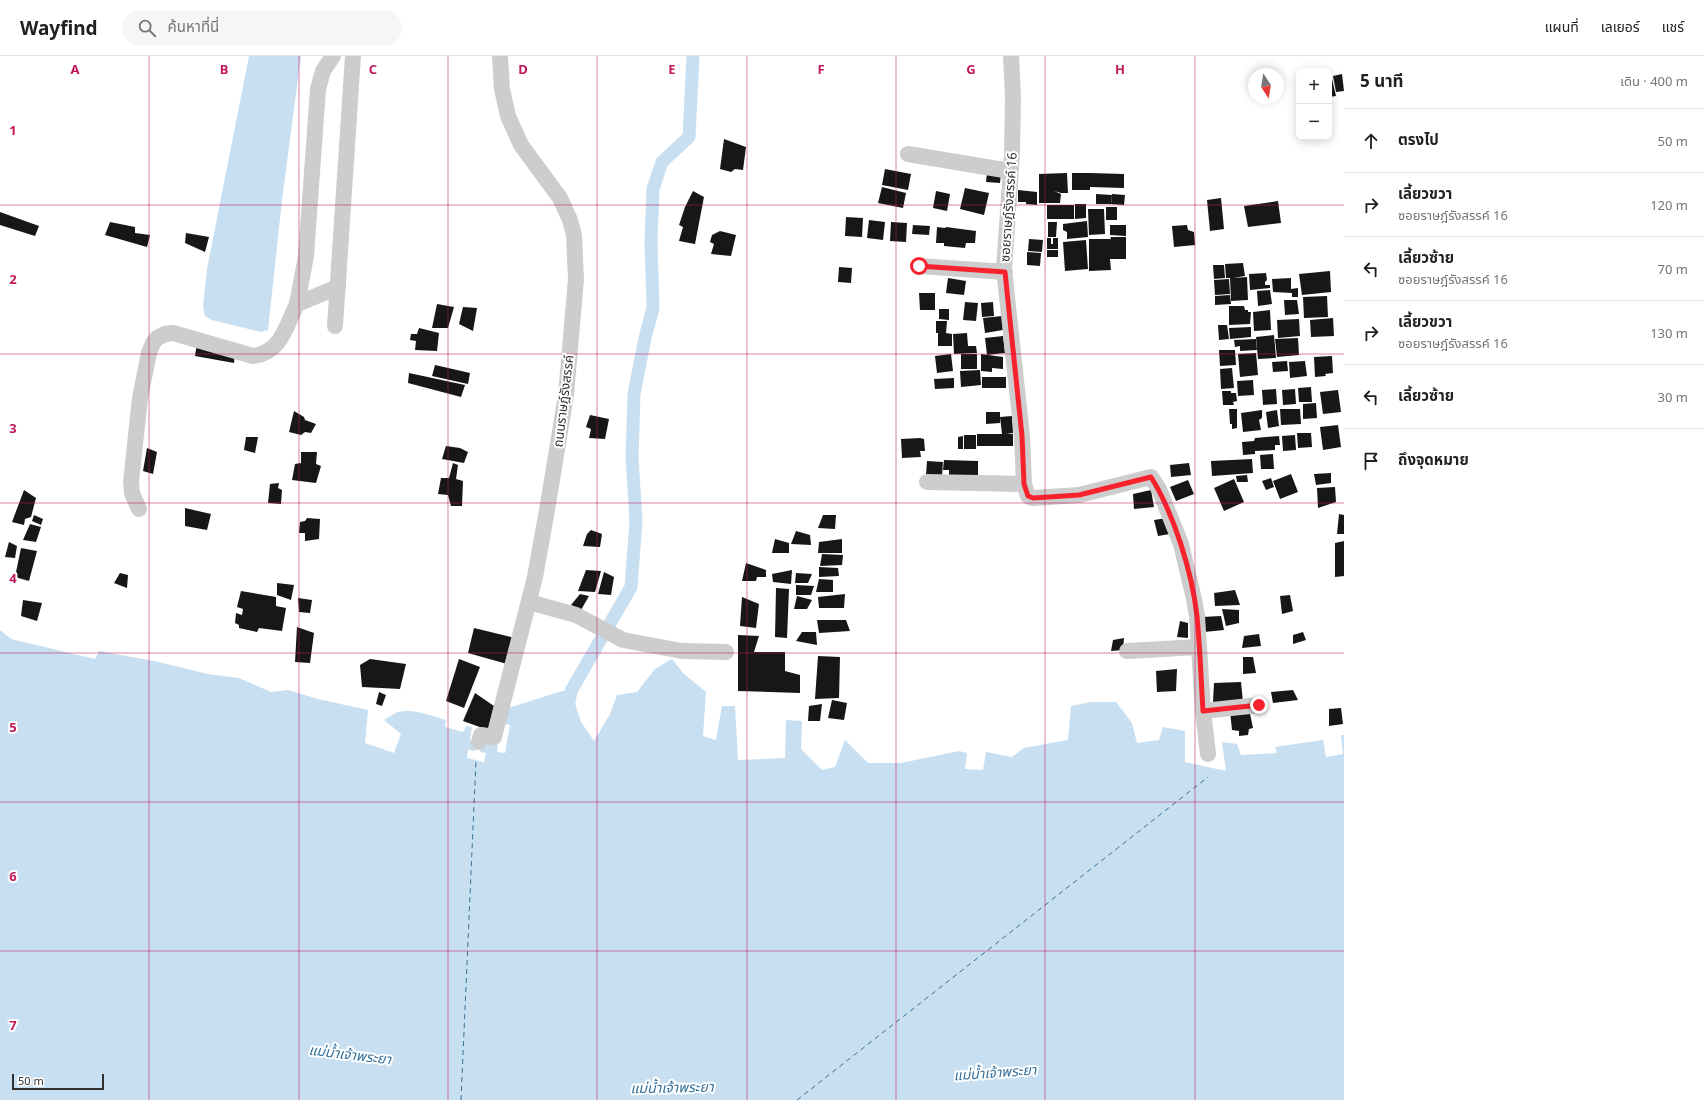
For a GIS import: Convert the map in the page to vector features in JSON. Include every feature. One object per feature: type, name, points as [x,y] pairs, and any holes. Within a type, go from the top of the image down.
[{"type":"street","points":[[139,509],[132,493],[131,482],[136,424],[149,353],[157,338],[165,334],[173,333],[253,356],[262,355],[276,346],[297,304],[306,256],[318,89],[324,71],[333,56]]},
{"type":"street","points":[[335,326],[353,56]]},
{"type":"street","name":"ถนนราษฎ์รังสรรค์","points":[[480,742],[481,735],[494,737],[536,570],[566,395],[576,279],[574,235],[566,208],[521,145],[508,116],[502,89],[500,56]]},
{"type":"street","name":"ซอยราษฎ์รังสรรค์ 16","points":[[1011,56],[1013,96],[1012,154],[1005,272],[1022,436],[1024,484]]},
{"type":"street","points":[[908,154],[1010,171]]},
{"type":"street","points":[[919,266],[1005,272]]},
{"type":"street","points":[[297,304],[338,287]]},
{"type":"street","points":[[926,482],[1024,484],[1028,496],[1033,498],[1079,495],[1151,477],[1159,489],[1181,544],[1197,616],[1203,711],[1208,754]]},
{"type":"street","points":[[529,602],[572,614],[623,640],[682,651],[726,652]]},
{"type":"street","points":[[1127,651],[1199,647]]},
{"type":"street","points":[[1203,711],[1259,705]]},
{"type":"water","points":[[249,56],[301,56],[282,200],[268,330],[261,332],[212,320],[205,316],[203,307],[207,269]]},
{"type":"water","name":"แม่น้ำเจ้าพระยา","points":[[0,630],[11,639],[95,659],[99,651],[154,661],[208,674],[239,678],[271,692],[288,690],[318,699],[368,710],[365,743],[394,753],[401,734],[384,720],[396,713],[410,711],[446,720],[445,727],[463,732],[466,726],[472,727],[470,740],[498,745],[497,752],[505,753],[510,725],[505,724],[508,708],[562,691],[571,691],[581,722],[594,741],[610,714],[617,695],[637,692],[655,669],[672,659],[684,674],[706,692],[703,736],[716,740],[722,706],[735,706],[738,760],[785,758],[786,720],[802,721],[801,749],[822,770],[835,767],[845,740],[868,763],[901,763],[959,751],[967,753],[965,769],[983,770],[986,752],[1012,757],[1024,748],[1068,740],[1071,706],[1091,702],[1116,702],[1132,723],[1137,743],[1159,740],[1163,727],[1185,731],[1185,762],[1226,771],[1222,742],[1237,744],[1241,755],[1277,753],[1275,747],[1323,740],[1326,757],[1343,754],[1341,735],[1344,735],[1344,1100],[0,1100]]},
{"type":"pier","points":[[477,742],[482,742],[480,752],[486,753],[484,762],[467,758],[468,750],[475,751]]},
{"type":"building","points":[[1342,74],[1344,91],[1336,92],[1333,76]]},
{"type":"building","points":[[1332,79],[1336,96],[1332,97]]},
{"type":"building","points":[[724,139],[746,147],[743,170],[735,169],[731,172],[720,169]]},
{"type":"building","points":[[885,169],[911,174],[908,190],[882,185]]},
{"type":"building","points":[[987,172],[1001,174],[1000,183],[986,182]]},
{"type":"building","points":[[1067,173],[1068,193],[1054,191],[1061,194],[1060,203],[1039,203],[1039,174]]},
{"type":"building","points":[[1072,173],[1124,174],[1124,188],[1090,187],[1090,190],[1072,190]]},
{"type":"building","points":[[882,187],[906,193],[903,208],[878,203]]},
{"type":"building","points":[[965,188],[989,193],[984,215],[960,209]]},
{"type":"building","points":[[1018,190],[1037,192],[1037,205],[1026,204],[1026,202],[1018,202]]},
{"type":"building","points":[[693,191],[704,197],[695,244],[679,241],[683,227],[679,225],[685,207]]},
{"type":"building","points":[[936,191],[950,194],[947,211],[933,208]]},
{"type":"building","points":[[1096,194],[1112,195],[1111,204],[1096,204]]},
{"type":"building","points":[[1112,194],[1125,195],[1124,205],[1111,204]]},
{"type":"building","points":[[1221,198],[1224,229],[1210,231],[1207,200]]},
{"type":"building","points":[[1278,201],[1281,223],[1248,227],[1244,206]]},
{"type":"building","points":[[1075,204],[1086,204],[1086,218],[1075,219]]},
{"type":"building","points":[[1047,205],[1074,205],[1074,219],[1047,219]]},
{"type":"building","points":[[1106,207],[1117,207],[1117,220],[1106,220]]},
{"type":"building","points":[[1088,209],[1104,209],[1105,234],[1089,235]]},
{"type":"building","points":[[0,212],[39,226],[35,236],[0,225]]},
{"type":"building","points":[[846,217],[863,218],[862,237],[845,236]]},
{"type":"building","points":[[869,220],[885,222],[883,240],[867,238]]},
{"type":"building","points":[[1087,221],[1088,237],[1067,239],[1067,232],[1063,230],[1063,224]]},
{"type":"building","points":[[110,222],[135,227],[135,233],[150,235],[147,247],[105,235]]},
{"type":"building","points":[[891,222],[907,223],[906,242],[890,241]]},
{"type":"building","points":[[1048,222],[1057,222],[1056,237],[1048,237]]},
{"type":"building","points":[[913,225],[930,226],[929,235],[912,234]]},
{"type":"building","points":[[1110,225],[1126,225],[1126,236],[1110,235]]},
{"type":"building","points":[[1187,225],[1188,230],[1194,232],[1195,245],[1174,247],[1172,226]]},
{"type":"building","points":[[937,227],[976,231],[975,243],[966,243],[965,248],[944,246],[944,243],[936,243]]},
{"type":"building","points":[[720,231],[736,235],[731,256],[711,254],[714,244],[710,242],[712,235]]},
{"type":"building","points":[[186,233],[209,237],[205,252],[185,243]]},
{"type":"building","points":[[1111,237],[1126,237],[1126,259],[1110,259],[1111,270],[1089,271],[1089,239],[1110,240]]},
{"type":"building","points":[[1047,238],[1051,238],[1051,244],[1053,244],[1053,238],[1058,238],[1058,249],[1047,249]]},
{"type":"building","points":[[1029,239],[1043,240],[1042,252],[1028,251]]},
{"type":"building","points":[[1086,240],[1088,269],[1065,271],[1063,242]]},
{"type":"building","points":[[1047,250],[1058,250],[1058,257],[1047,257]]},
{"type":"building","points":[[1027,252],[1041,253],[1040,266],[1027,265]]},
{"type":"building","points":[[1243,263],[1245,276],[1233,278],[1247,277],[1248,300],[1231,301],[1230,278],[1226,278],[1225,264]]},
{"type":"building","points":[[1213,265],[1224,265],[1225,278],[1214,279]]},
{"type":"building","points":[[839,267],[852,268],[851,283],[838,282]]},
{"type":"building","points":[[1330,271],[1331,292],[1302,295],[1299,274]]},
{"type":"building","points":[[1266,273],[1267,280],[1265,285],[1270,285],[1270,288],[1250,290],[1249,274]]},
{"type":"building","points":[[948,278],[966,281],[964,295],[946,293]]},
{"type":"building","points":[[1291,278],[1291,289],[1298,288],[1298,297],[1292,297],[1292,293],[1273,292],[1272,279]]},
{"type":"building","points":[[1229,279],[1230,294],[1215,295],[1214,280]]},
{"type":"building","points":[[1270,290],[1272,304],[1258,306],[1257,291]]},
{"type":"building","points":[[919,293],[935,293],[935,310],[920,310]]},
{"type":"building","points":[[1230,295],[1231,304],[1215,305],[1215,296]]},
{"type":"building","points":[[1327,296],[1328,317],[1304,318],[1303,297]]},
{"type":"building","points":[[1284,300],[1297,300],[1299,314],[1285,315]]},
{"type":"building","points":[[965,302],[978,303],[976,321],[963,320]]},
{"type":"building","points":[[993,302],[994,316],[982,317],[981,303]]},
{"type":"building","points":[[437,304],[454,307],[448,328],[432,328]]},
{"type":"building","points":[[1229,306],[1244,306],[1245,310],[1251,312],[1250,324],[1229,325]]},
{"type":"building","points":[[463,307],[477,308],[473,331],[459,324]]},
{"type":"building","points":[[939,309],[949,309],[949,320],[939,319]]},
{"type":"building","points":[[1270,310],[1271,330],[1254,331],[1253,312]]},
{"type":"building","points":[[1002,316],[1003,330],[985,333],[983,318]]},
{"type":"building","points":[[1333,318],[1334,336],[1311,337],[1310,320]]},
{"type":"building","points":[[1299,319],[1300,336],[1278,338],[1277,320]]},
{"type":"building","points":[[936,321],[947,321],[946,333],[952,334],[952,346],[938,346]]},
{"type":"building","points":[[1218,325],[1227,325],[1229,339],[1219,340]]},
{"type":"building","points":[[1251,327],[1251,337],[1230,339],[1229,328]]},
{"type":"building","points":[[419,328],[439,333],[437,351],[415,350],[416,341],[410,340],[411,334],[417,334]]},
{"type":"building","points":[[967,333],[968,346],[976,346],[977,353],[954,354],[953,334]]},
{"type":"building","points":[[1274,335],[1276,358],[1258,359],[1256,337]]},
{"type":"building","points":[[1003,336],[1005,353],[987,355],[985,338]]},
{"type":"building","points":[[1298,338],[1299,355],[1277,357],[1275,339]]},
{"type":"building","points":[[1256,339],[1257,350],[1240,351],[1240,346],[1235,347],[1234,340]]},
{"type":"building","points":[[197,343],[235,353],[234,363],[195,356]]},
{"type":"building","points":[[1219,350],[1235,350],[1236,365],[1220,366]]},
{"type":"building","points":[[1256,353],[1258,375],[1240,377],[1238,354]]},
{"type":"building","points":[[951,354],[953,371],[937,373],[935,356]]},
{"type":"building","points":[[961,354],[977,354],[977,369],[961,369]]},
{"type":"building","points":[[981,354],[1003,357],[1003,369],[992,368],[992,372],[981,371]]},
{"type":"building","points":[[1332,356],[1333,373],[1325,374],[1326,376],[1315,377],[1314,357]]},
{"type":"building","points":[[1287,361],[1288,371],[1273,372],[1272,362]]},
{"type":"building","points":[[1305,361],[1307,376],[1290,378],[1289,362]]},
{"type":"building","points":[[435,365],[470,373],[468,384],[432,376]]},
{"type":"building","points":[[1232,368],[1234,388],[1221,389],[1220,369]]},
{"type":"building","points":[[980,370],[981,385],[961,387],[960,371]]},
{"type":"building","points":[[409,373],[465,385],[461,397],[408,383]]},
{"type":"building","points":[[982,377],[1006,377],[1006,388],[982,388]]},
{"type":"building","points":[[954,378],[954,388],[935,389],[934,379]]},
{"type":"building","points":[[1253,380],[1254,395],[1238,396],[1237,381]]},
{"type":"building","points":[[1311,387],[1312,402],[1299,402],[1298,388]]},
{"type":"building","points":[[1276,389],[1277,404],[1263,405],[1262,390]]},
{"type":"building","points":[[1295,389],[1296,404],[1283,405],[1282,390]]},
{"type":"building","points":[[1338,390],[1341,412],[1323,414],[1320,392]]},
{"type":"building","points":[[1222,391],[1231,391],[1231,393],[1236,393],[1237,401],[1233,402],[1234,405],[1223,405]]},
{"type":"building","points":[[1316,403],[1317,418],[1303,419],[1303,404]]},
{"type":"building","points":[[1229,409],[1237,409],[1237,428],[1232,429],[1232,424],[1230,424]]},
{"type":"building","points":[[1280,409],[1300,409],[1301,424],[1281,425]]},
{"type":"building","points":[[1262,410],[1262,418],[1259,420],[1261,430],[1243,432],[1241,413]]},
{"type":"building","points":[[1277,410],[1279,426],[1268,428],[1266,412]]},
{"type":"building","points":[[294,411],[304,417],[305,420],[316,424],[311,433],[305,432],[301,435],[289,432]]},
{"type":"building","points":[[986,412],[1000,412],[1000,423],[986,424]]},
{"type":"building","points":[[590,415],[609,419],[605,439],[589,438],[591,429],[586,427]]},
{"type":"building","points":[[1012,416],[1013,433],[1006,434],[1013,434],[1013,446],[977,446],[977,434],[1002,434],[1000,417]]},
{"type":"building","points":[[1338,425],[1341,447],[1323,450],[1320,427]]},
{"type":"building","points":[[1297,433],[1311,433],[1312,447],[1298,448]]},
{"type":"building","points":[[964,435],[976,435],[976,449],[964,449]]},
{"type":"building","points":[[1295,435],[1296,450],[1283,451],[1282,436]]},
{"type":"building","points":[[963,436],[963,449],[958,449],[958,437]]},
{"type":"building","points":[[1279,436],[1280,445],[1275,445],[1275,450],[1255,451],[1255,454],[1243,455],[1242,442],[1254,441],[1255,438]]},
{"type":"building","points":[[246,437],[258,437],[255,453],[244,450]]},
{"type":"building","points":[[901,439],[924,439],[925,451],[920,451],[921,457],[902,458]]},
{"type":"building","points":[[446,446],[460,448],[468,452],[464,463],[442,459]]},
{"type":"building","points":[[147,448],[157,452],[153,474],[143,471]]},
{"type":"building","points":[[301,452],[317,452],[316,464],[321,466],[316,483],[292,480],[295,464],[301,463]]},
{"type":"building","points":[[1273,454],[1274,469],[1261,469],[1260,455]]},
{"type":"building","points":[[1252,459],[1253,473],[1212,476],[1211,461]]},
{"type":"building","points":[[944,460],[978,461],[978,478],[949,477],[949,470],[943,470]]},
{"type":"building","points":[[927,461],[943,462],[942,476],[926,475]]},
{"type":"building","points":[[453,463],[458,465],[456,479],[463,481],[462,506],[451,506],[448,495],[438,494],[441,478],[449,478]]},
{"type":"building","points":[[1189,463],[1191,475],[1171,477],[1170,465]]},
{"type":"building","points":[[1331,473],[1331,483],[1316,485],[1314,474]]},
{"type":"building","points":[[1291,474],[1298,492],[1280,499],[1273,481]]},
{"type":"building","points":[[1247,475],[1248,482],[1237,482],[1236,476]]},
{"type":"building","points":[[1271,478],[1274,487],[1266,490],[1262,481]]},
{"type":"building","points":[[1234,479],[1244,502],[1224,511],[1214,488]]},
{"type":"building","points":[[1188,480],[1194,494],[1176,501],[1170,487]]},
{"type":"building","points":[[279,483],[278,488],[282,490],[281,504],[268,503],[270,484]]},
{"type":"building","points":[[1335,487],[1336,502],[1318,508],[1317,488]]},
{"type":"building","points":[[24,490],[36,498],[31,517],[25,519],[24,525],[12,522]]},
{"type":"building","points":[[1151,490],[1154,507],[1134,509],[1133,494]]},
{"type":"building","points":[[185,508],[211,514],[207,530],[185,526]]},
{"type":"building","points":[[1339,514],[1344,515],[1344,534],[1337,534]]},
{"type":"building","points":[[34,515],[43,519],[41,525],[32,521]]},
{"type":"building","points":[[823,515],[836,515],[835,529],[818,528]]},
{"type":"building","points":[[307,518],[320,519],[319,539],[305,541],[305,533],[299,533],[300,522],[305,521]]},
{"type":"building","points":[[1167,518],[1170,534],[1158,536],[1154,520]]},
{"type":"building","points":[[30,524],[41,527],[36,542],[23,540]]},
{"type":"building","points":[[591,530],[602,534],[600,547],[583,546],[587,534]]},
{"type":"building","points":[[796,531],[810,535],[811,545],[791,544]]},
{"type":"building","points":[[775,539],[789,543],[789,553],[772,553]]},
{"type":"building","points":[[842,539],[842,553],[818,553],[819,542]]},
{"type":"building","points":[[1344,541],[1344,576],[1335,577],[1335,543]]},
{"type":"building","points":[[9,542],[17,546],[15,558],[5,557]]},
{"type":"building","points":[[21,548],[37,551],[29,581],[15,577]]},
{"type":"building","points":[[822,554],[843,555],[842,565],[820,566]]},
{"type":"building","points":[[746,563],[766,570],[766,577],[757,577],[756,581],[742,581]]},
{"type":"building","points":[[819,567],[838,568],[839,576],[819,577]]},
{"type":"building","points":[[586,570],[601,571],[595,592],[578,591]]},
{"type":"building","points":[[792,570],[791,584],[773,582],[772,574]]},
{"type":"building","points":[[604,572],[614,577],[611,595],[598,594]]},
{"type":"building","points":[[120,573],[128,575],[127,588],[114,583]]},
{"type":"building","points":[[796,573],[812,574],[808,583],[795,583]]},
{"type":"building","points":[[819,579],[833,580],[833,592],[816,592]]},
{"type":"building","points":[[277,583],[294,585],[291,600],[277,595]]},
{"type":"building","points":[[796,585],[814,586],[811,595],[796,595]]},
{"type":"building","points":[[776,588],[789,589],[787,638],[775,637]]},
{"type":"building","points":[[1235,590],[1240,605],[1215,606],[1214,593]]},
{"type":"building","points":[[241,591],[276,597],[276,606],[286,608],[282,631],[259,628],[257,632],[239,628],[239,625],[235,623],[236,613],[242,615],[243,609],[237,607]]},
{"type":"building","points":[[580,594],[589,596],[581,610],[571,605]]},
{"type":"building","points":[[845,594],[844,608],[819,608],[818,597]]},
{"type":"building","points":[[1290,595],[1293,611],[1282,614],[1280,596]]},
{"type":"building","points":[[797,596],[812,600],[807,609],[794,609]]},
{"type":"building","points":[[742,597],[759,604],[756,628],[740,626]]},
{"type":"building","points":[[298,598],[312,600],[310,613],[299,612]]},
{"type":"building","points":[[23,600],[42,603],[37,621],[21,616]]},
{"type":"building","points":[[1222,609],[1239,610],[1239,623],[1226,626]]},
{"type":"building","points":[[1221,616],[1224,630],[1204,632],[1202,617]]},
{"type":"building","points":[[817,620],[846,620],[850,631],[819,633]]},
{"type":"building","points":[[1180,621],[1188,623],[1188,638],[1177,637]]},
{"type":"building","points":[[297,627],[314,633],[310,663],[295,662]]},
{"type":"building","points":[[474,628],[515,638],[507,664],[468,653]]},
{"type":"building","points":[[802,632],[816,632],[817,645],[796,641]]},
{"type":"building","points":[[1303,632],[1306,640],[1293,644],[1293,635]]},
{"type":"building","points":[[1259,634],[1261,646],[1242,648],[1244,636]]},
{"type":"building","points":[[738,635],[759,636],[754,652],[785,652],[785,671],[800,675],[800,693],[738,691]]},
{"type":"building","points":[[1124,638],[1123,650],[1111,651],[1113,640]]},
{"type":"building","points":[[818,656],[840,657],[839,698],[815,699]]},
{"type":"building","points":[[1243,657],[1253,657],[1256,673],[1243,674]]},
{"type":"building","points":[[370,659],[406,664],[400,689],[362,687],[360,665]]},
{"type":"building","points":[[459,659],[480,667],[464,708],[446,701]]},
{"type":"building","points":[[1177,669],[1176,691],[1157,692],[1156,671]]},
{"type":"building","points":[[1241,682],[1243,702],[1213,702],[1214,683]]},
{"type":"building","points":[[1293,690],[1298,700],[1273,703],[1271,692]]},
{"type":"building","points":[[379,692],[386,695],[382,706],[376,704]]},
{"type":"building","points":[[475,693],[494,706],[488,730],[463,721]]},
{"type":"building","points":[[832,700],[847,703],[844,720],[828,718]]},
{"type":"building","points":[[822,704],[820,721],[808,721],[809,706]]},
{"type":"building","points":[[1341,708],[1343,724],[1329,726],[1329,709]]},
{"type":"building","points":[[1249,709],[1253,728],[1249,729],[1248,735],[1239,736],[1239,731],[1232,730],[1230,711]]},
{"type":"waterway","points":[[568,707],[571,691],[631,587],[636,521],[632,457],[634,394],[645,338],[653,308],[651,240],[653,189],[662,162],[689,137],[693,56]]},
{"type":"ferry route","points":[[461,1100],[476,760]]},
{"type":"ferry route","points":[[797,1100],[1208,777]]},
{"type":"route","points":[[919,266],[1005,272],[1022,436],[1024,484],[1028,496],[1033,498],[1079,495],[1151,477],[1159,489],[1185,558],[1197,616],[1203,711],[1259,705]]}]
